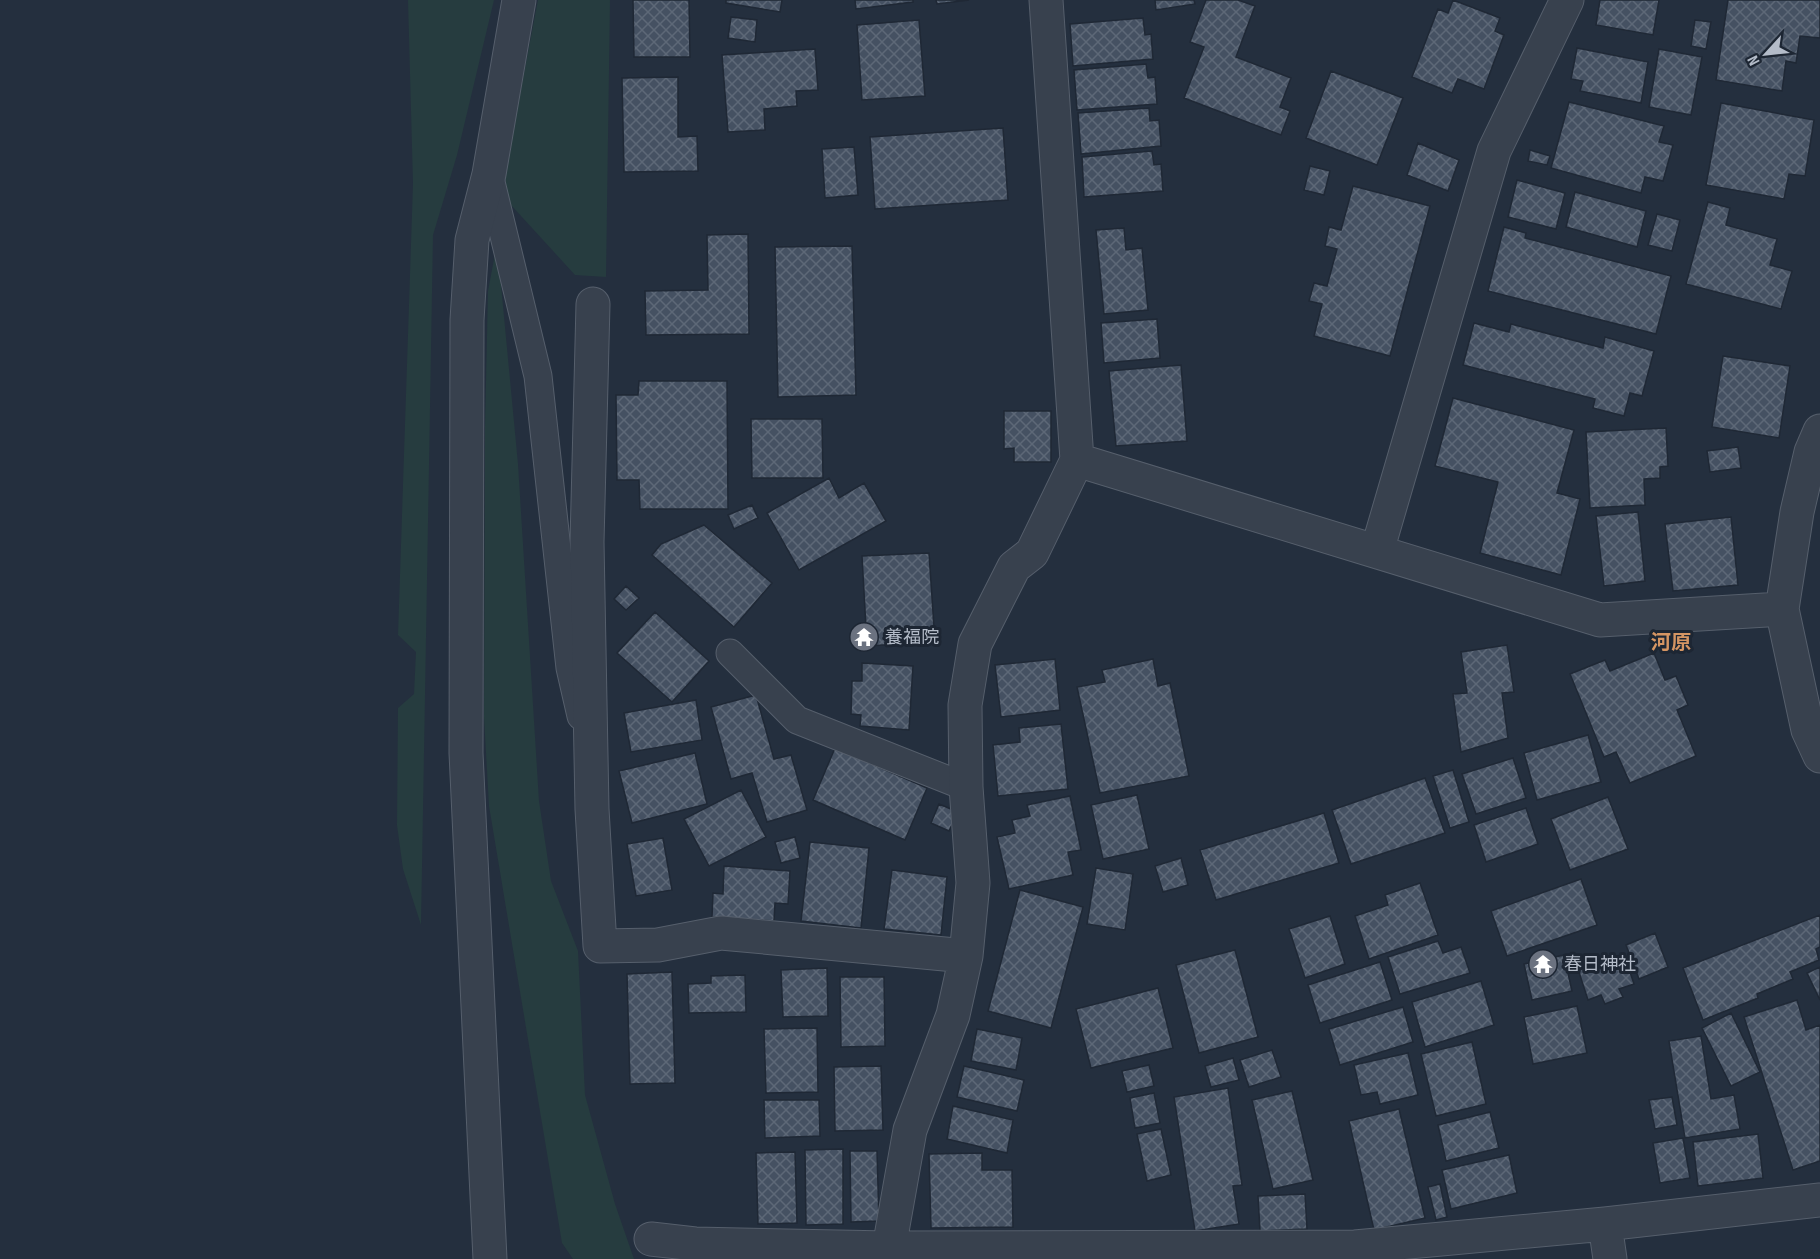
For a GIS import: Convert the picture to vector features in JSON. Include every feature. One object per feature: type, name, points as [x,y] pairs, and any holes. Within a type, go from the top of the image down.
[{"type":"street","points":[[490,1259],[467,776],[465,687],[467,320],[472,240],[489,174],[519,0]]},
{"type":"street","points":[[889,1248],[910,1130],[953,1016],[966,956],[973,883],[966,787],[965,705],[975,644],[1014,567],[1032,553],[1077,460],[1046,0]]},
{"type":"street","points":[[1377,550],[1494,150],[1567,0]]},
{"type":"street","points":[[593,304],[587,542],[591,755],[600,946],[658,945],[721,933],[966,956]]},
{"type":"street","points":[[1820,430],[1811,452],[1808,512],[1782,609],[1808,730],[1820,756]]},
{"type":"street","points":[[1077,460],[1600,620],[1782,609]]},
{"type":"street","points":[[651,1239],[695,1244],[889,1248],[1355,1247],[1605,1224],[1820,1200]]},
{"type":"street","points":[[1605,1224],[1610,1259]]},
{"type":"lane","points":[[489,174],[538,376],[570,668],[591,755]]},
{"type":"lane","points":[[730,653],[798,720],[966,787]]},
{"type":"green space","points":[[408,0],[494,0],[457,155],[433,235],[421,925],[403,869],[397,825],[398,708],[414,694],[416,652],[398,635],[413,184]]},
{"type":"green space","points":[[538,0],[610,0],[606,277],[575,275],[501,194]]},
{"type":"green space","points":[[497,243],[518,464],[539,801],[551,881],[578,951],[585,1095],[615,1204],[634,1259],[573,1259],[562,1243],[489,806],[484,717],[485,426],[488,291]]},
{"type":"building","points":[[633,0],[689,0],[690,57],[634,57]]},
{"type":"building","points":[[726,0],[782,0],[780,12],[726,3]]},
{"type":"building","points":[[855,0],[913,0],[913,2],[856,9]]},
{"type":"building","points":[[936,0],[969,0],[937,4]]},
{"type":"building","points":[[1155,0],[1194,0],[1195,4],[1156,10]]},
{"type":"building","points":[[1206,0],[1238,0],[1255,6],[1236,57],[1291,78],[1280,107],[1290,111],[1281,135],[1184,98],[1204,47],[1190,42]]},
{"type":"building","points":[[1453,0],[1500,18],[1495,31],[1504,35],[1484,89],[1458,79],[1452,93],[1412,77],[1438,9],[1448,13]]},
{"type":"building","points":[[1600,0],[1659,0],[1653,35],[1596,25]]},
{"type":"building","points":[[1728,0],[1820,0],[1820,38],[1800,36],[1796,63],[1786,61],[1782,91],[1716,80]]},
{"type":"building","points":[[731,17],[757,20],[755,42],[728,38]]},
{"type":"building","points":[[1143,18],[1145,35],[1151,34],[1153,59],[1073,66],[1070,24]]},
{"type":"building","points":[[919,20],[925,96],[862,100],[857,25]]},
{"type":"building","points":[[1695,20],[1711,22],[1706,49],[1691,46]]},
{"type":"building","points":[[1577,48],[1648,62],[1641,103],[1580,91],[1583,81],[1571,79]]},
{"type":"building","points":[[815,49],[818,90],[796,91],[797,106],[764,109],[765,130],[728,132],[722,55]]},
{"type":"building","points":[[1659,49],[1702,57],[1691,115],[1649,107]]},
{"type":"building","points":[[1146,64],[1148,78],[1155,77],[1157,104],[1077,110],[1074,70]]},
{"type":"building","points":[[1331,71],[1403,98],[1377,165],[1306,138]]},
{"type":"building","points":[[678,77],[678,137],[697,136],[698,171],[624,172],[622,78]]},
{"type":"building","points":[[1569,102],[1664,126],[1659,142],[1673,145],[1663,181],[1645,177],[1641,193],[1551,168]]},
{"type":"building","points":[[1721,103],[1814,120],[1805,176],[1789,174],[1784,199],[1706,185]]},
{"type":"building","points":[[1149,108],[1150,121],[1159,120],[1161,146],[1081,154],[1078,113]]},
{"type":"building","points":[[1003,128],[1008,200],[875,209],[870,137]]},
{"type":"building","points":[[1418,143],[1459,160],[1448,191],[1407,175]]},
{"type":"building","points":[[854,147],[858,195],[825,198],[822,149]]},
{"type":"building","points":[[1530,150],[1550,156],[1547,165],[1528,161]]},
{"type":"building","points":[[1152,151],[1154,165],[1161,164],[1163,191],[1084,197],[1082,157]]},
{"type":"building","points":[[1310,166],[1330,171],[1324,195],[1304,190]]},
{"type":"building","points":[[1517,180],[1565,193],[1556,229],[1508,217]]},
{"type":"building","points":[[1353,186],[1430,206],[1390,356],[1314,336],[1322,304],[1309,301],[1314,283],[1327,286],[1337,249],[1325,246],[1329,227],[1341,230]]},
{"type":"building","points":[[1575,192],[1646,211],[1637,247],[1566,227]]},
{"type":"building","points":[[1708,202],[1730,208],[1726,225],[1777,239],[1770,265],[1792,271],[1781,309],[1686,284]]},
{"type":"building","points":[[1657,214],[1680,220],[1672,251],[1648,245]]},
{"type":"building","points":[[1504,227],[1526,233],[1525,238],[1671,276],[1656,334],[1488,291]]},
{"type":"building","points":[[1124,228],[1126,250],[1142,248],[1148,310],[1104,314],[1096,230]]},
{"type":"building","points":[[748,234],[749,334],[646,335],[645,291],[708,290],[707,235]]},
{"type":"building","points":[[852,246],[856,395],[778,397],[775,247]]},
{"type":"building","points":[[1157,319],[1160,358],[1104,363],[1101,323]]},
{"type":"building","points":[[1474,323],[1509,332],[1511,324],[1603,348],[1605,337],[1654,351],[1642,396],[1630,393],[1624,416],[1593,408],[1595,399],[1463,365]]},
{"type":"building","points":[[1723,356],[1790,366],[1779,438],[1712,427]]},
{"type":"building","points":[[1181,365],[1187,441],[1116,446],[1109,371]]},
{"type":"building","points":[[639,381],[727,381],[728,509],[640,509],[639,480],[617,480],[616,395],[638,395]]},
{"type":"building","points":[[1453,398],[1574,430],[1557,493],[1580,499],[1561,575],[1480,553],[1498,482],[1435,466]]},
{"type":"building","points":[[1004,411],[1051,411],[1051,462],[1014,462],[1014,448],[1004,449]]},
{"type":"building","points":[[751,419],[822,419],[823,478],[752,478]]},
{"type":"building","points":[[1666,428],[1668,466],[1660,467],[1660,478],[1644,479],[1645,505],[1590,508],[1586,432]]},
{"type":"building","points":[[1738,447],[1741,468],[1710,472],[1707,451]]},
{"type":"building","points":[[829,478],[839,498],[864,483],[886,521],[799,570],[767,513]]},
{"type":"building","points":[[752,505],[758,518],[734,529],[728,515]]},
{"type":"building","points":[[1638,512],[1645,581],[1604,586],[1596,516]]},
{"type":"building","points":[[1731,517],[1738,585],[1673,591],[1665,524]]},
{"type":"building","points":[[704,525],[772,583],[734,627],[652,555],[661,544]]},
{"type":"building","points":[[929,553],[935,642],[867,646],[862,556]]},
{"type":"building","points":[[626,586],[639,598],[626,610],[614,599]]},
{"type":"building","points":[[655,612],[709,661],[672,702],[617,653]]},
{"type":"building","points":[[1507,645],[1514,692],[1502,693],[1508,738],[1461,752],[1453,694],[1467,693],[1461,652]]},
{"type":"building","points":[[1654,653],[1665,680],[1676,676],[1688,705],[1677,710],[1696,756],[1630,783],[1616,752],[1604,757],[1570,674],[1605,660],[1610,671]]},
{"type":"building","points":[[1055,659],[1060,710],[1001,717],[995,665]]},
{"type":"building","points":[[1153,659],[1158,686],[1170,683],[1189,776],[1100,793],[1077,687],[1105,682],[1102,670]]},
{"type":"building","points":[[862,663],[913,666],[909,730],[860,726],[861,715],[851,714],[852,681],[862,681]]},
{"type":"building","points":[[756,695],[774,759],[791,755],[807,810],[767,822],[752,773],[731,779],[711,707]]},
{"type":"building","points":[[696,700],[702,740],[631,752],[624,713]]},
{"type":"building","points":[[1061,724],[1068,789],[998,796],[993,745],[1020,742],[1019,728]]},
{"type":"building","points":[[1588,735],[1601,782],[1537,800],[1524,753]]},
{"type":"building","points":[[835,748],[927,788],[905,840],[813,800]]},
{"type":"building","points":[[695,753],[707,804],[632,823],[619,771]]},
{"type":"building","points":[[1513,758],[1526,798],[1476,814],[1462,774]]},
{"type":"building","points":[[1453,770],[1469,822],[1450,828],[1433,776]]},
{"type":"building","points":[[1425,778],[1445,833],[1351,864],[1332,810]]},
{"type":"building","points":[[741,790],[766,837],[709,866],[684,819]]},
{"type":"building","points":[[1137,795],[1149,849],[1103,859],[1091,805]]},
{"type":"building","points":[[1070,796],[1081,850],[1068,852],[1073,875],[1009,889],[997,837],[1015,833],[1012,820],[1030,816],[1027,805]]},
{"type":"building","points":[[1608,797],[1628,849],[1570,870],[1551,819]]},
{"type":"building","points":[[939,804],[958,812],[949,831],[931,823]]},
{"type":"building","points":[[1526,808],[1538,844],[1486,862],[1474,825]]},
{"type":"building","points":[[1324,813],[1339,863],[1216,900],[1200,850]]},
{"type":"building","points":[[795,837],[800,858],[781,863],[775,842]]},
{"type":"building","points":[[663,838],[672,890],[636,896],[627,844]]},
{"type":"building","points":[[810,842],[869,848],[861,928],[801,921]]},
{"type":"building","points":[[1181,858],[1188,885],[1163,892],[1155,866]]},
{"type":"building","points":[[724,866],[790,871],[788,904],[775,903],[774,921],[712,917],[713,893],[723,894]]},
{"type":"building","points":[[1096,868],[1133,874],[1125,930],[1087,924]]},
{"type":"building","points":[[892,870],[947,877],[941,935],[884,929]]},
{"type":"building","points":[[1581,879],[1597,925],[1507,956],[1491,911]]},
{"type":"building","points":[[1420,883],[1438,935],[1369,959],[1355,916],[1388,905],[1385,895]]},
{"type":"building","points":[[1020,890],[1083,907],[1051,1028],[988,1011]]},
{"type":"building","points":[[1820,915],[1820,947],[1816,949],[1819,960],[1790,972],[1793,979],[1757,994],[1758,998],[1703,1020],[1683,968]]},
{"type":"building","points":[[1330,916],[1345,964],[1305,978],[1289,929]]},
{"type":"building","points":[[1655,933],[1668,967],[1639,979],[1626,945]]},
{"type":"building","points":[[1438,941],[1443,953],[1461,947],[1470,973],[1400,994],[1388,957]]},
{"type":"building","points":[[1235,950],[1258,1037],[1199,1053],[1176,965]]},
{"type":"building","points":[[1624,954],[1634,984],[1619,989],[1623,997],[1605,1004],[1601,995],[1588,1000],[1578,969]]},
{"type":"building","points":[[1564,955],[1572,991],[1532,1000],[1524,964]]},
{"type":"building","points":[[1380,962],[1392,1000],[1320,1023],[1308,985]]},
{"type":"building","points":[[1820,967],[1820,1000],[1807,973]]},
{"type":"building","points":[[827,968],[828,1016],[783,1017],[781,970]]},
{"type":"building","points":[[672,972],[675,1083],[630,1084],[627,974]]},
{"type":"building","points":[[745,975],[746,1012],[689,1013],[688,984],[711,983],[711,976]]},
{"type":"building","points":[[840,977],[884,977],[885,1046],[841,1047]]},
{"type":"building","points":[[1481,981],[1494,1025],[1425,1047],[1412,1002]]},
{"type":"building","points":[[1158,988],[1173,1048],[1091,1068],[1076,1009]]},
{"type":"building","points":[[1797,1000],[1806,1030],[1820,1025],[1820,1161],[1793,1170],[1744,1017]]},
{"type":"building","points":[[1577,1006],[1587,1053],[1533,1064],[1524,1017]]},
{"type":"building","points":[[1403,1007],[1413,1042],[1340,1065],[1329,1029]]},
{"type":"building","points":[[1731,1013],[1760,1072],[1731,1086],[1702,1028]]},
{"type":"building","points":[[817,1028],[818,1092],[766,1093],[764,1029]]},
{"type":"building","points":[[977,1029],[1022,1038],[1016,1070],[971,1061]]},
{"type":"building","points":[[1701,1036],[1711,1099],[1734,1095],[1740,1129],[1685,1138],[1669,1041]]},
{"type":"building","points":[[1472,1042],[1486,1104],[1436,1116],[1421,1054]]},
{"type":"building","points":[[1272,1050],[1281,1077],[1249,1087],[1240,1060]]},
{"type":"building","points":[[1408,1053],[1418,1095],[1380,1104],[1377,1092],[1361,1095],[1354,1065]]},
{"type":"building","points":[[1233,1058],[1239,1080],[1211,1087],[1205,1066]]},
{"type":"building","points":[[1149,1065],[1154,1086],[1127,1092],[1122,1071]]},
{"type":"building","points":[[881,1066],[883,1130],[835,1131],[834,1067]]},
{"type":"building","points":[[964,1066],[1024,1080],[1017,1111],[957,1097]]},
{"type":"building","points":[[1228,1088],[1242,1185],[1233,1186],[1239,1224],[1195,1231],[1174,1097]]},
{"type":"building","points":[[1292,1091],[1313,1180],[1273,1189],[1252,1100]]},
{"type":"building","points":[[1154,1093],[1160,1123],[1135,1128],[1130,1098]]},
{"type":"building","points":[[1672,1097],[1677,1125],[1655,1129],[1649,1100]]},
{"type":"building","points":[[764,1100],[819,1100],[820,1136],[765,1138]]},
{"type":"building","points":[[953,1106],[1013,1120],[1007,1153],[947,1139]]},
{"type":"building","points":[[1399,1109],[1425,1218],[1374,1230],[1349,1121]]},
{"type":"building","points":[[1490,1112],[1499,1148],[1446,1161],[1438,1125]]},
{"type":"building","points":[[1161,1129],[1171,1175],[1147,1181],[1137,1134]]},
{"type":"building","points":[[1758,1134],[1763,1178],[1698,1186],[1693,1142]]},
{"type":"building","points":[[1683,1138],[1690,1178],[1660,1183],[1653,1143]]},
{"type":"building","points":[[843,1149],[843,1224],[806,1225],[805,1150]]},
{"type":"building","points":[[850,1151],[877,1151],[879,1221],[851,1222]]},
{"type":"building","points":[[795,1152],[797,1223],[758,1224],[756,1153]]},
{"type":"building","points":[[982,1153],[982,1170],[1012,1170],[1013,1227],[931,1228],[929,1154]]},
{"type":"building","points":[[1509,1155],[1517,1193],[1451,1209],[1442,1170]]},
{"type":"building","points":[[1440,1184],[1447,1217],[1436,1220],[1428,1187]]},
{"type":"building","points":[[1305,1194],[1307,1229],[1260,1231],[1258,1196]]},
{"type":"place","name":"養福院","points":[[864,637]]},
{"type":"place","name":"春日神社","points":[[1543,964]]},
{"type":"district","name":"河原","points":[[1671,643]]}]
